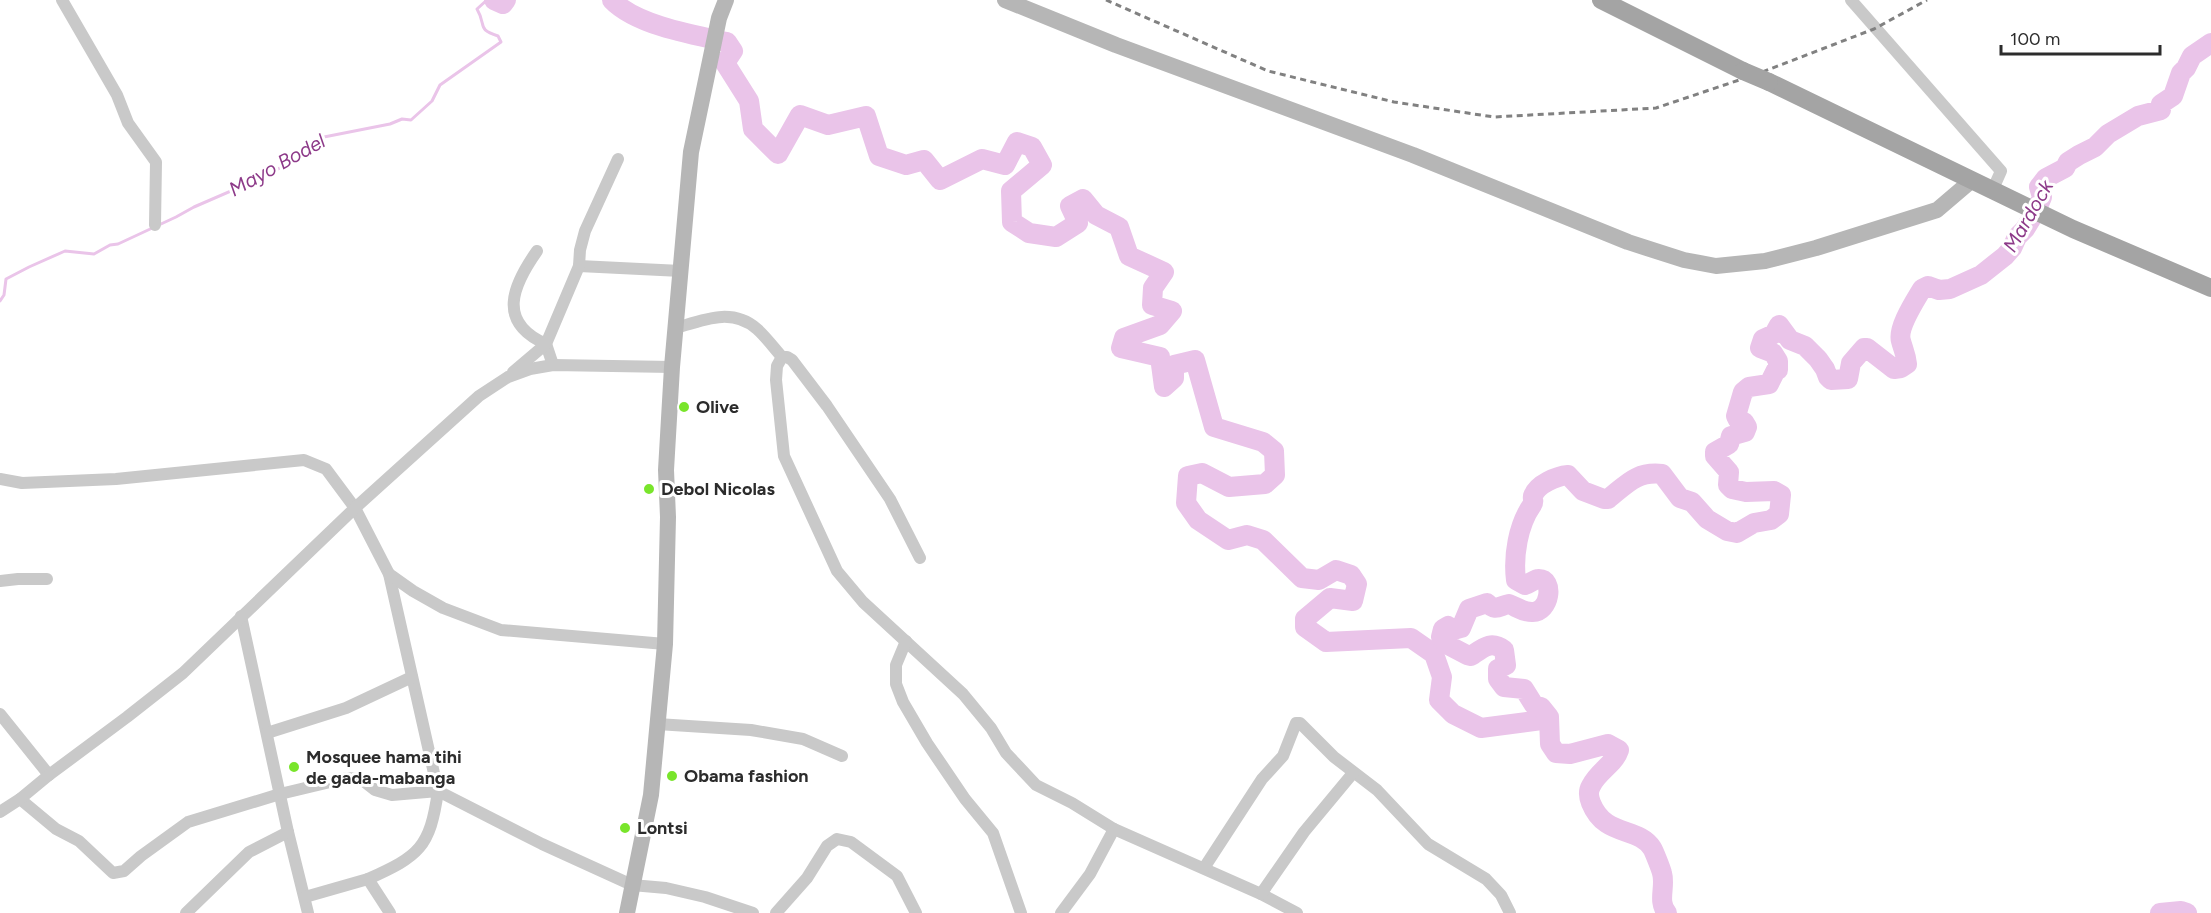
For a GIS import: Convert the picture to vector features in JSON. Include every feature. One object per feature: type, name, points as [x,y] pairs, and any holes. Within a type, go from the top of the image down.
[{"type":"main road","points":[[1601,0],[1971,181],[2073,229],[2211,288]]},
{"type":"street","points":[[62,0],[117,95],[128,123],[156,162],[155,225]]},
{"type":"street","points":[[627,913],[651,795],[665,644],[668,517],[666,470],[672,367],[691,152],[719,18],[726,0]]},
{"type":"street","points":[[1005,0],[1116,45],[1413,155],[1628,242],[1684,260],[1716,266],[1765,261],[1816,248],[1937,210],[1971,181]]},
{"type":"street","points":[[1851,0],[2001,171],[1998,192]]},
{"type":"street","points":[[0,812],[20,800],[49,775],[183,673],[355,508],[479,396],[508,377],[546,344],[579,266],[580,249],[585,231],[618,159]]},
{"type":"street","points":[[537,251],[517,283],[513,299],[515,319],[534,337],[546,344],[553,365]]},
{"type":"street","points":[[579,266],[681,271]]},
{"type":"street","points":[[676,328],[714,316],[732,316],[756,327],[782,357],[792,360],[827,406],[890,499],[920,558]]},
{"type":"street","points":[[782,357],[777,366],[776,380],[784,456],[837,571],[863,602],[963,694],[991,728],[1006,753],[1036,785],[1072,803],[1114,830],[1261,894],[1295,913]]},
{"type":"street","points":[[508,377],[530,369],[553,365],[672,367]]},
{"type":"street","points":[[0,478],[22,483],[117,479],[304,460],[326,469],[355,508],[389,574],[438,791],[433,822],[422,846],[402,864],[368,879],[305,897]]},
{"type":"street","points":[[389,574],[443,608],[501,630],[665,644]]},
{"type":"street","points":[[0,581],[46,579]]},
{"type":"street","points":[[241,616],[308,913]]},
{"type":"street","points":[[906,641],[896,665],[896,684],[903,702],[927,743],[965,799],[993,833],[1021,913]]},
{"type":"street","points":[[267,733],[346,708],[412,677]]},
{"type":"street","points":[[0,714],[49,775]]},
{"type":"street","points":[[1204,868],[1262,779],[1283,756],[1296,723],[1300,723],[1353,773],[1377,790],[1428,844],[1486,879],[1501,895],[1510,913]]},
{"type":"street","points":[[657,724],[761,732],[803,739],[842,756]]},
{"type":"street","points":[[1261,894],[1304,832],[1353,773]]},
{"type":"street","points":[[20,800],[56,829],[79,841],[114,873],[124,871],[188,822],[280,794],[347,778],[361,778],[375,790],[392,795],[438,791],[542,844],[632,885],[666,888],[705,897],[753,913]]},
{"type":"street","points":[[1061,913],[1090,874],[1114,830]]},
{"type":"street","points":[[186,913],[249,852],[288,832]]},
{"type":"street","points":[[776,913],[807,878],[827,846],[837,839],[851,842],[897,876],[916,913]]},
{"type":"street","points":[[368,879],[390,913]]},
{"type":"waterway","name":"Mayo Bodel","points":[[0,301],[4,295],[6,279],[65,251],[94,254],[110,245],[118,244],[194,207],[268,175],[288,163],[290,158],[298,152],[324,137],[390,124],[402,119],[411,120],[432,101],[440,85],[501,42],[498,36],[484,29],[477,9],[487,0]]},
{"type":"waterway","points":[[494,0],[503,4],[506,0]]},
{"type":"waterway","points":[[612,0],[635,16],[666,28],[727,42],[733,51],[725,63],[749,101],[753,129],[778,154],[800,115],[828,125],[866,116],[879,156],[906,165],[924,160],[940,180],[982,159],[1005,165],[1017,142],[1032,147],[1042,165],[1011,191],[1012,222],[1029,233],[1056,237],[1078,223],[1070,206],[1083,199],[1096,215],[1119,227],[1129,256],[1164,272],[1153,288],[1152,305],[1172,311],[1160,325],[1124,338],[1121,348],[1160,357],[1164,387],[1174,378],[1174,365],[1195,360],[1214,427],[1263,442],[1274,451],[1275,475],[1265,484],[1229,487],[1202,473],[1188,476],[1186,503],[1198,520],[1228,540],[1247,535],[1263,540],[1302,578],[1319,580],[1336,570],[1351,575],[1357,584],[1353,601],[1330,598],[1305,619],[1305,627],[1326,642],[1411,638],[1434,654],[1442,677],[1439,700],[1453,714],[1481,728],[1549,719]]},
{"type":"waterway","name":"Mardock","points":[[1667,913],[1662,899],[1662,873],[1652,848],[1639,837],[1604,822],[1590,801],[1591,786],[1619,750],[1608,744],[1570,754],[1556,753],[1550,744],[1549,717],[1541,707],[1534,705],[1524,689],[1504,687],[1498,679],[1498,669],[1506,665],[1504,650],[1491,645],[1471,656],[1467,655],[1446,644],[1441,637],[1443,629],[1448,626],[1454,630],[1461,628],[1469,609],[1487,603],[1495,608],[1509,604],[1528,612],[1538,611],[1543,607],[1548,596],[1547,584],[1538,579],[1525,585],[1516,580],[1516,551],[1520,531],[1533,503],[1535,492],[1543,484],[1558,477],[1568,475],[1583,491],[1608,499],[1638,477],[1662,474],[1680,498],[1692,502],[1707,519],[1727,531],[1737,533],[1754,523],[1771,520],[1779,514],[1781,495],[1774,491],[1746,492],[1732,489],[1728,485],[1729,472],[1715,456],[1715,452],[1729,444],[1731,436],[1745,432],[1747,427],[1736,416],[1743,392],[1749,387],[1769,384],[1778,370],[1778,361],[1773,353],[1760,348],[1763,339],[1774,334],[1779,325],[1790,340],[1805,346],[1818,359],[1831,380],[1848,379],[1851,363],[1864,348],[1894,369],[1901,368],[1907,364],[1900,336],[1907,315],[1922,289],[1928,286],[1939,290],[1950,289],[1981,275],[2005,256],[2036,211],[2042,197],[2039,187],[2046,178],[2065,168],[2068,162],[2095,147],[2108,134],[2138,116],[2161,110],[2161,104],[2173,96],[2181,73],[2192,56],[2211,43]]},
{"type":"waterway","points":[[2160,913],[2181,911],[2187,913]]},
{"type":"railway","points":[[1106,0],[1268,71],[1394,102],[1494,117],[1656,108],[1757,74],[1874,29],[1927,0]]},
{"type":"place","name":"Olive","points":[[684,407]]},
{"type":"place","name":"Debol Nicolas","points":[[649,489]]},
{"type":"place","name":"Mosquee hama tihi de gada-mabanga","points":[[294,767]]},
{"type":"place","name":"Obama fashion","points":[[672,776]]},
{"type":"place","name":"Lontsi","points":[[625,828]]}]
